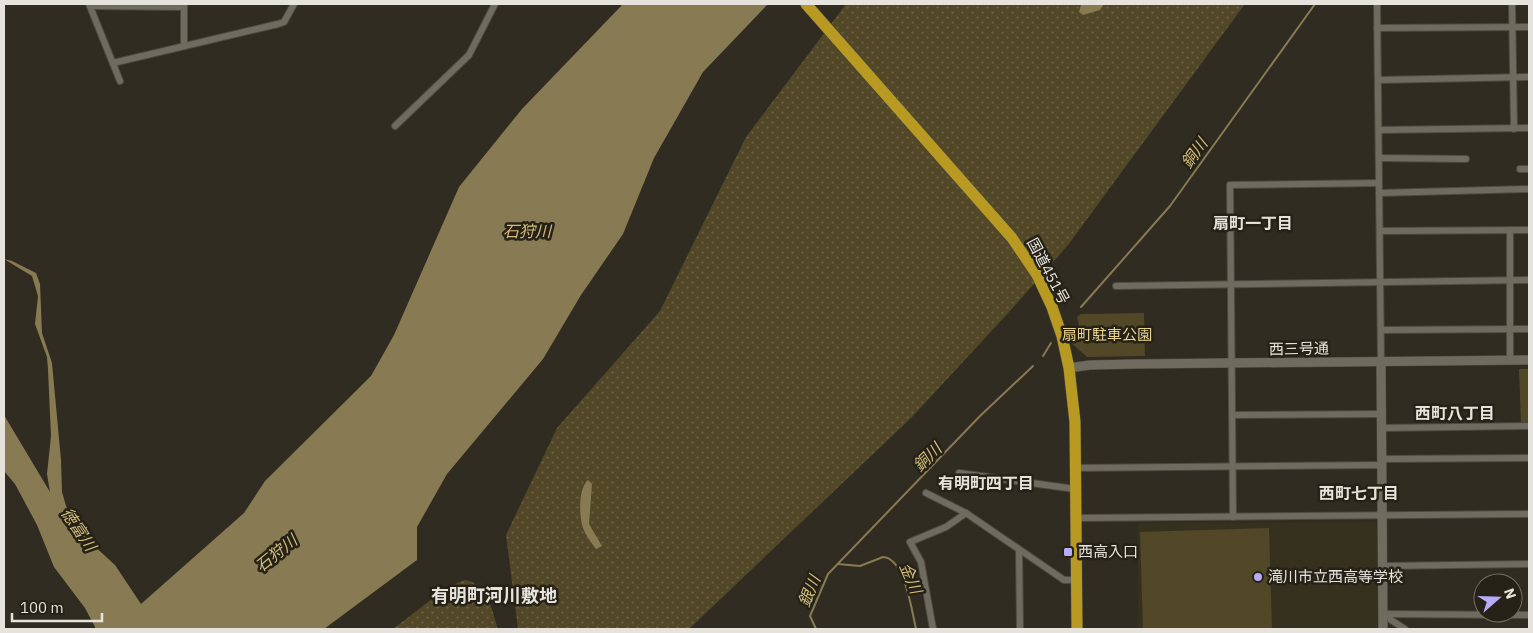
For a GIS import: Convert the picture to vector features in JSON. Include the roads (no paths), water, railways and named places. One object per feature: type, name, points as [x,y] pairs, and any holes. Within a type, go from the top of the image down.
[{"type":"highway","name":"国道451号","points":[[806,4],[1012,238],[1036,275],[1046,296],[1062,336],[1069,368],[1075,422],[1076,629]]},
{"type":"street","points":[[113,63],[278,24],[284,22],[294,4]]},
{"type":"street","points":[[395,126],[469,56],[495,4]]},
{"type":"street","points":[[1377,4],[1381,283],[1382,566],[1385,614],[1383,629]]},
{"type":"street","points":[[1512,4],[1514,128]]},
{"type":"street","points":[[120,80],[90,5],[184,5],[184,46]]},
{"type":"street","points":[[1378,28],[1529,27]]},
{"type":"street","points":[[1378,80],[1529,77]]},
{"type":"street","points":[[1379,130],[1529,128]]},
{"type":"street","points":[[1379,158],[1466,159]]},
{"type":"street","points":[[1520,169],[1529,169]]},
{"type":"street","points":[[1233,517],[1230,185],[1379,182]]},
{"type":"street","points":[[1379,193],[1529,189]]},
{"type":"street","points":[[1510,230],[1510,360]]},
{"type":"street","points":[[1380,232],[1529,230]]},
{"type":"street","points":[[1116,286],[1529,280]]},
{"type":"street","points":[[1381,330],[1529,329]]},
{"type":"street","name":"西三号通","points":[[1069,368],[1090,365],[1529,360]]},
{"type":"street","points":[[1232,415],[1382,414]]},
{"type":"street","points":[[1382,428],[1529,426]]},
{"type":"street","points":[[1075,468],[1529,458]]},
{"type":"street","points":[[960,473],[1075,489]]},
{"type":"street","points":[[926,493],[966,513],[1064,580],[1076,580]]},
{"type":"street","points":[[933,629],[921,562],[910,542],[946,527],[966,513]]},
{"type":"street","points":[[1076,518],[1529,514]]},
{"type":"street","points":[[1018,550],[1020,629]]},
{"type":"street","points":[[1382,566],[1529,564]]},
{"type":"street","points":[[1385,614],[1529,615]]},
{"type":"street","points":[[1385,614],[1405,629]]},
{"type":"water","name":"石狩川","points":[[623,4],[768,4],[703,72],[654,158],[623,234],[581,295],[543,359],[447,474],[417,527],[417,560],[324,629],[96,629],[85,608],[54,567],[37,525],[15,484],[4,471],[4,415],[50,492],[47,474],[51,436],[48,370],[47,357],[35,324],[38,296],[32,276],[4,259],[36,273],[40,284],[42,333],[52,363],[62,492],[69,516],[91,543],[115,565],[141,604],[244,513],[265,481],[371,376],[394,335],[459,187],[522,109]]},
{"type":"water","points":[[1104,4],[1100,10],[1083,15],[1079,12],[1081,5]]},
{"type":"water","points":[[588,480],[592,484],[589,524],[602,546],[596,549],[584,531],[581,517],[580,503],[582,490]]},
{"type":"waterway","name":"銅川","points":[[1081,307],[1170,206],[1315,4]]},
{"type":"waterway","name":"銅川","points":[[1043,356],[1051,343]]},
{"type":"waterway","name":"銅川","points":[[816,629],[810,616],[828,574],[980,416],[1033,366]]},
{"type":"waterway","name":"金川","points":[[838,564],[860,566],[883,557],[891,560],[897,566],[906,587],[916,629]]},
{"type":"place","name":"西高入口","points":[[1068,552]]},
{"type":"place","name":"滝川市立西高等学校","points":[[1258,577]]},
{"type":"district","name":"扇町一丁目","points":[[1253,223]]},
{"type":"district","name":"西町八丁目","points":[[1455,413]]},
{"type":"district","name":"有明町四丁目","points":[[986,483]]},
{"type":"district","name":"西町七丁目","points":[[1359,493]]},
{"type":"district","name":"有明町河川敷地","points":[[494,596]]},
{"type":"park label","name":"扇町駐車公園","points":[[1107,335]]},
{"type":"water label","name":"徳富川","points":[[79,529]]},
{"type":"water label","name":"銀川","points":[[809,591]]}]
